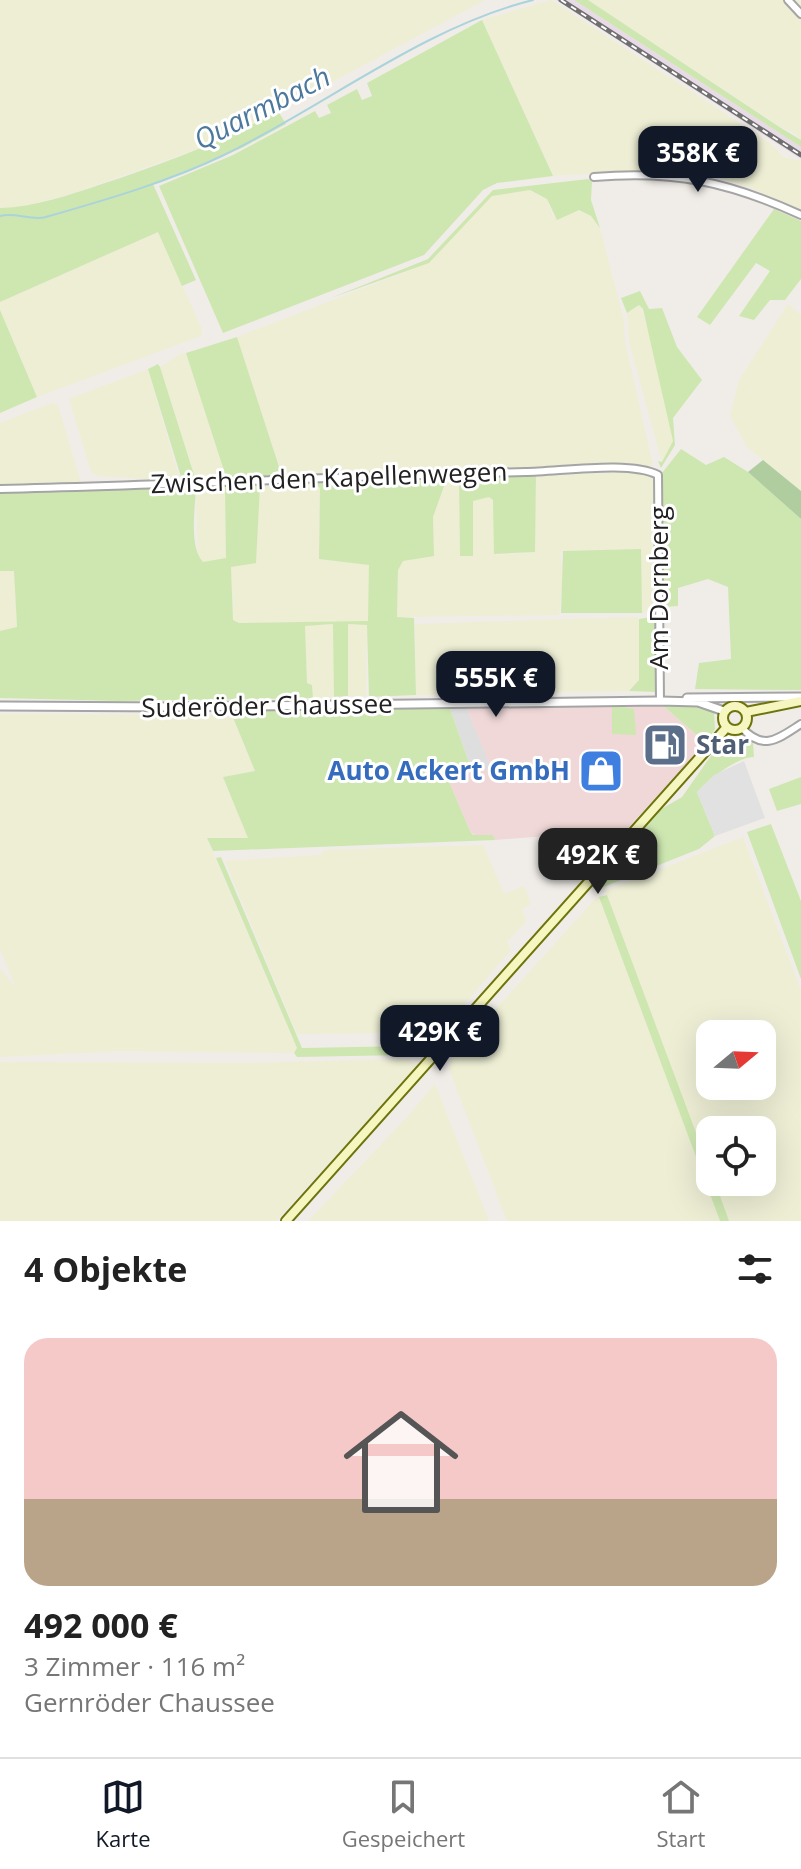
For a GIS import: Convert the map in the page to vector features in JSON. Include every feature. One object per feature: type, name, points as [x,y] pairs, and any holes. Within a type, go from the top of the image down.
[{"type":"main road","points":[[746,712],[801,699]]},
{"type":"main road","points":[[736,705],[746,712],[747,720],[742,728],[727,727],[722,719],[724,711],[736,705]]},
{"type":"main road","points":[[286,1221],[727,727]]},
{"type":"street","points":[[788,0],[801,14]]},
{"type":"street","points":[[594,177],[664,174],[694,178],[734,187],[801,215]]},
{"type":"street","name":"Zwischen den Kapellenwegen","points":[[0,489],[619,469],[641,469],[658,475]]},
{"type":"street","name":"Am Dornberg","points":[[658,475],[660,701]]},
{"type":"street","points":[[682,701],[692,697],[801,699]]},
{"type":"street","name":"Suderöder Chaussee","points":[[0,706],[682,701],[711,705],[724,711]]},
{"type":"street","points":[[742,728],[751,736],[768,742],[780,739],[801,724]]},
{"type":"shaded area","points":[[556,0],[574,0],[801,147],[801,159]]},
{"type":"shaded area","points":[[662,705],[706,743],[626,830],[495,840],[493,835],[474,835],[470,831],[447,777],[491,769],[466,706],[471,709],[481,706]]},
{"type":"shaded area","points":[[449,706],[466,706],[492,770],[472,771]]},
{"type":"shaded area","points":[[744,761],[765,818],[715,836],[697,792],[714,775]]},
{"type":"green space","points":[[0,0],[485,0],[228,138],[71,194],[21,207],[0,208]]},
{"type":"green space","points":[[551,0],[770,143],[783,157],[801,161],[801,212],[749,187],[700,172],[660,169],[553,176],[482,20]]},
{"type":"green space","points":[[574,0],[588,0],[801,140],[801,147]]},
{"type":"green space","points":[[588,0],[801,0],[801,140],[793,132],[782,128]]},
{"type":"green space","points":[[482,20],[553,176],[497,183],[483,190],[424,255],[223,333],[159,186],[233,155],[315,111],[319,118],[331,113],[327,105],[357,89],[362,100],[372,96],[367,83]]},
{"type":"green space","points":[[278,111],[286,124],[242,148],[153,184],[196,280],[182,286],[158,232],[0,302],[0,208],[52,200],[125,176],[213,142]]},
{"type":"green space","points":[[588,179],[592,182],[591,200],[600,228],[591,216],[579,210],[557,220],[547,199],[530,190],[492,196],[429,263],[331,298],[428,259],[493,190]]},
{"type":"green space","points":[[511,190],[529,190],[547,199],[553,217],[578,210],[591,216],[600,228],[624,321],[625,342],[653,466],[282,476],[237,337],[429,263],[491,196]]},
{"type":"green space","points":[[774,209],[801,221],[801,279],[785,300],[770,300],[754,320],[739,316],[770,271],[756,263],[710,325],[697,317]]},
{"type":"green space","points":[[158,232],[202,329],[201,336],[37,397],[0,310],[0,302]]},
{"type":"green space","points":[[640,291],[649,309],[662,308],[677,347],[702,380],[673,418],[675,445],[661,468],[658,461],[662,462],[673,441],[643,309],[639,305],[627,313],[621,298]]},
{"type":"green space","points":[[788,304],[801,315],[801,491],[747,447],[730,416],[739,380]]},
{"type":"green space","points":[[640,305],[654,348],[673,441],[662,462],[629,342],[627,313]]},
{"type":"green space","points":[[0,310],[37,397],[0,413]]},
{"type":"green space","points":[[237,337],[282,476],[280,478],[227,480],[186,353]]},
{"type":"green space","points":[[182,353],[189,355],[227,480],[195,478],[160,367]]},
{"type":"green space","points":[[158,364],[195,478],[183,480],[181,477],[148,369]]},
{"type":"green space","points":[[148,369],[180,481],[98,476],[91,472],[69,399]]},
{"type":"green space","points":[[52,403],[58,405],[81,483],[0,485],[0,423]]},
{"type":"green space","points":[[681,449],[706,465],[724,457],[748,472],[801,519],[801,690],[695,689],[699,663],[731,659],[728,587],[708,579],[678,588],[678,606],[663,607],[662,473]]},
{"type":"green space","points":[[763,460],[801,491],[801,519],[748,472]]},
{"type":"green space","points":[[634,472],[650,476],[655,486],[654,611],[642,613],[640,549],[560,552],[563,579],[559,615],[397,617],[398,570],[403,561],[434,555],[433,517],[447,478],[459,477],[460,555],[473,555],[473,501],[490,497],[493,500],[496,555],[535,552],[536,476]]},
{"type":"green space","points":[[536,476],[535,552],[494,554],[493,500],[489,497],[473,501],[473,556],[460,556],[459,477]]},
{"type":"green space","points":[[447,478],[433,517],[434,556],[403,561],[398,570],[397,617],[414,618],[416,695],[369,697],[367,625],[348,624],[348,696],[334,697],[333,624],[305,626],[307,683],[312,685],[313,698],[118,701],[0,698],[0,631],[17,627],[14,571],[0,571],[0,492],[202,485],[196,489],[194,527],[196,547],[203,562],[226,558],[225,489],[222,486],[260,485],[256,563],[231,567],[233,620],[239,623],[368,621],[369,565],[319,559],[320,488],[312,482]]},
{"type":"green space","points":[[312,482],[320,487],[319,559],[369,565],[369,621],[239,623],[233,620],[231,567],[256,562],[257,487]]},
{"type":"green space","points":[[202,485],[225,489],[226,558],[220,561],[203,562],[198,557],[196,489]]},
{"type":"green space","points":[[641,549],[642,613],[561,613],[563,551]]},
{"type":"green space","points":[[0,571],[14,571],[17,627],[12,631],[0,631]]},
{"type":"green space","points":[[657,616],[656,692],[629,691],[639,680],[639,619]]},
{"type":"green space","points":[[639,619],[639,680],[629,691],[416,695],[415,624]]},
{"type":"green space","points":[[334,624],[334,697],[313,698],[312,685],[307,683],[305,626]]},
{"type":"green space","points":[[347,624],[367,624],[366,696],[348,696]]},
{"type":"green space","points":[[688,704],[714,712],[715,729],[706,743],[662,705]]},
{"type":"green space","points":[[612,705],[634,709],[636,735],[612,734]]},
{"type":"green space","points":[[449,706],[472,771],[447,777],[473,835],[493,835],[495,840],[213,851],[207,838],[248,838],[223,777],[255,771],[232,715],[237,710]]},
{"type":"green space","points":[[0,714],[232,715],[255,771],[223,777],[248,838],[207,839],[297,1049],[294,1053],[119,1051],[0,1057],[0,968],[16,988],[0,949]]},
{"type":"green space","points":[[744,738],[753,743],[754,757],[732,764],[697,792],[715,836],[699,849],[596,890],[591,886],[658,811],[682,797],[715,750],[727,740]]},
{"type":"green space","points":[[801,777],[801,804],[777,811],[769,789]]},
{"type":"green space","points":[[771,824],[801,901],[801,979],[747,832]]},
{"type":"green space","points":[[743,837],[801,991],[801,1221],[729,1221],[720,1196],[776,1196],[776,1116],[696,1116],[696,1133],[605,891]]},
{"type":"green space","points":[[483,845],[504,894],[524,886],[531,904],[522,909],[526,921],[507,942],[511,950],[420,1050],[410,1050],[399,1033],[297,1034],[225,861],[320,855],[325,850]]},
{"type":"green space","points":[[221,857],[302,1048],[407,1046],[410,1050],[406,1055],[297,1057],[294,1053],[297,1048],[216,858]]},
{"type":"green space","points":[[607,895],[696,1133],[696,1157],[599,897]]},
{"type":"green space","points":[[599,897],[696,1157],[696,1196],[711,1196],[720,1221],[507,1221],[449,1069],[451,1060]]},
{"type":"green space","points":[[408,1059],[417,1066],[276,1221],[0,1221],[0,1062],[244,1063]]},
{"type":"green space","points":[[435,1084],[489,1221],[308,1221],[409,1115]]},
{"type":"green space","points":[[711,1196],[720,1196],[729,1221],[720,1221]]},
{"type":"waterway","name":"Quarmbach","points":[[0,216],[46,217],[181,174],[262,135],[414,48],[493,12],[533,0]]},
{"type":"railway","points":[[561,0],[801,155]]},
{"type":"place","name":"Star","points":[[665,745]]},
{"type":"place","name":"Auto Ackert GmbH","points":[[601,771]]}]
